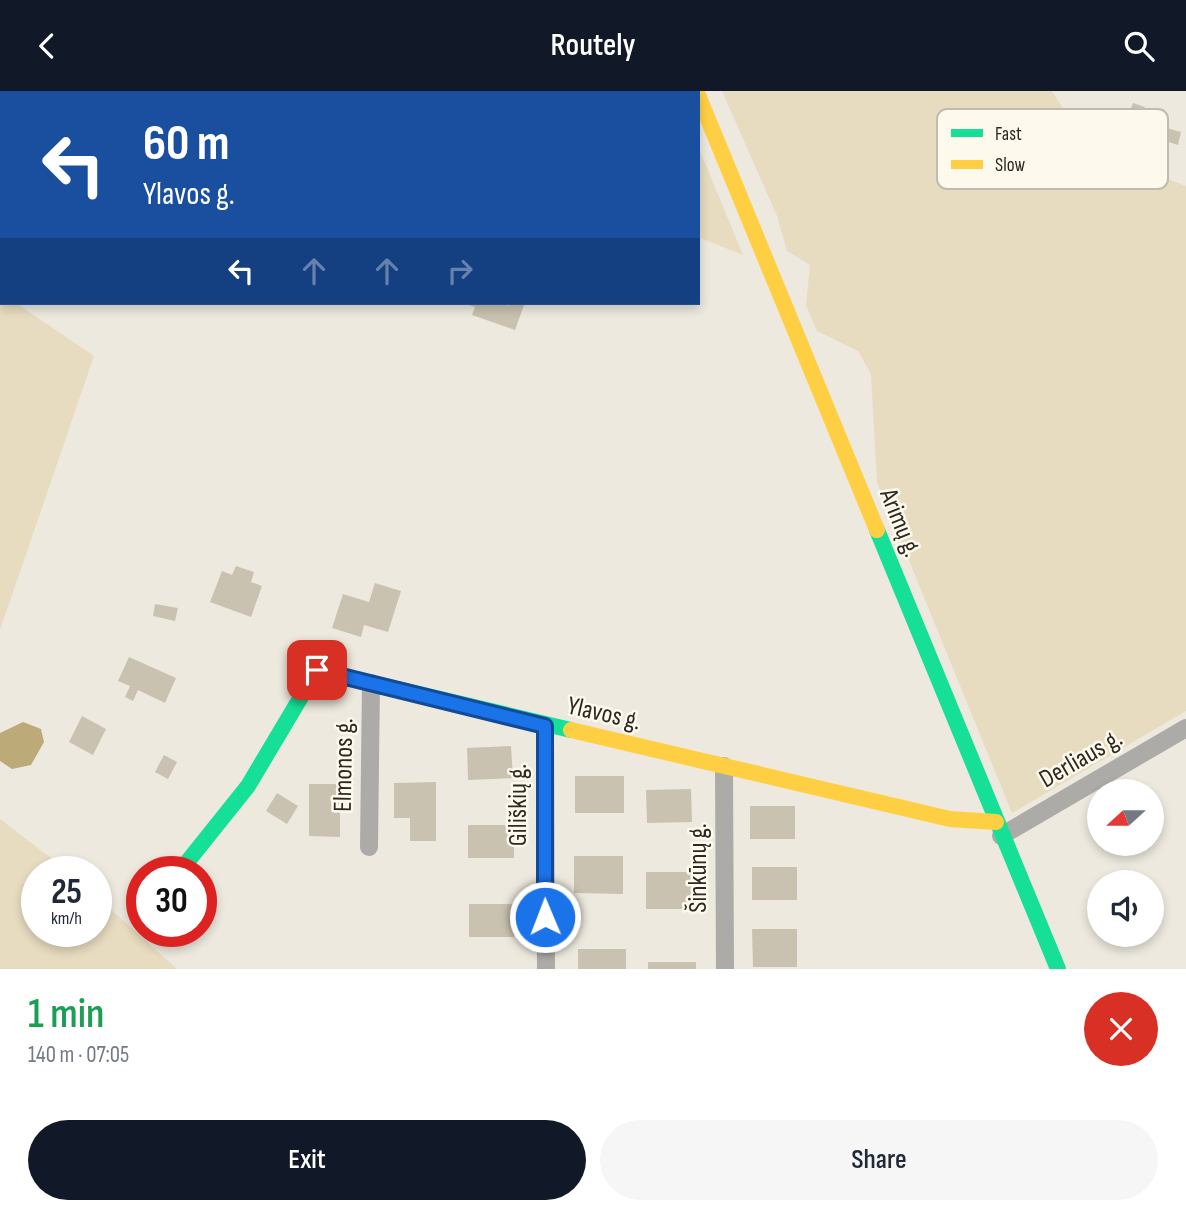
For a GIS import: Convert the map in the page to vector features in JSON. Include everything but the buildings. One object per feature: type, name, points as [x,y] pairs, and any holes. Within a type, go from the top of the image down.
[{"type":"street","name":"Arimų g.","points":[[700,100],[1058,969]]},
{"type":"street","name":"Ylavos g.","points":[[192,856],[248,786],[317,670],[545,726],[999,829]]},
{"type":"street","name":"Elmonos g.","points":[[369,847],[371,683]]},
{"type":"street","name":"Giliškių g.","points":[[545,726],[546,969]]},
{"type":"street","name":"Derliaus g.","points":[[999,829],[1186,728]]},
{"type":"street","name":"Šinkūnų g.","points":[[724,766],[725,969]]},
{"type":"shaded area","points":[[722,91],[1052,91],[1063,109],[937,109],[937,189],[1168,189],[1168,179],[1186,186],[1186,711],[1012,813],[877,482],[871,374],[858,351],[817,331],[806,305],[810,265],[787,251],[777,216]]},
{"type":"shaded area","points":[[700,151],[743,255],[700,238]]},
{"type":"shaded area","points":[[0,305],[19,305],[94,356],[0,630]]},
{"type":"shaded area","points":[[23,722],[41,729],[44,742],[31,765],[12,769],[0,761],[0,733]]},
{"type":"shaded area","points":[[0,819],[48,856],[21,856],[21,947],[112,947],[112,910],[126,923],[126,947],[153,947],[177,969],[0,969]]},
{"type":"traffic: fast","points":[[877,530],[1058,969]]},
{"type":"traffic: fast","points":[[192,856],[248,786],[317,670],[571,730]]},
{"type":"traffic: slow","points":[[700,100],[877,530]]},
{"type":"traffic: slow","points":[[571,730],[950,819],[996,822]]},
{"type":"route","points":[[317,670],[545,726],[545,917]]}]
